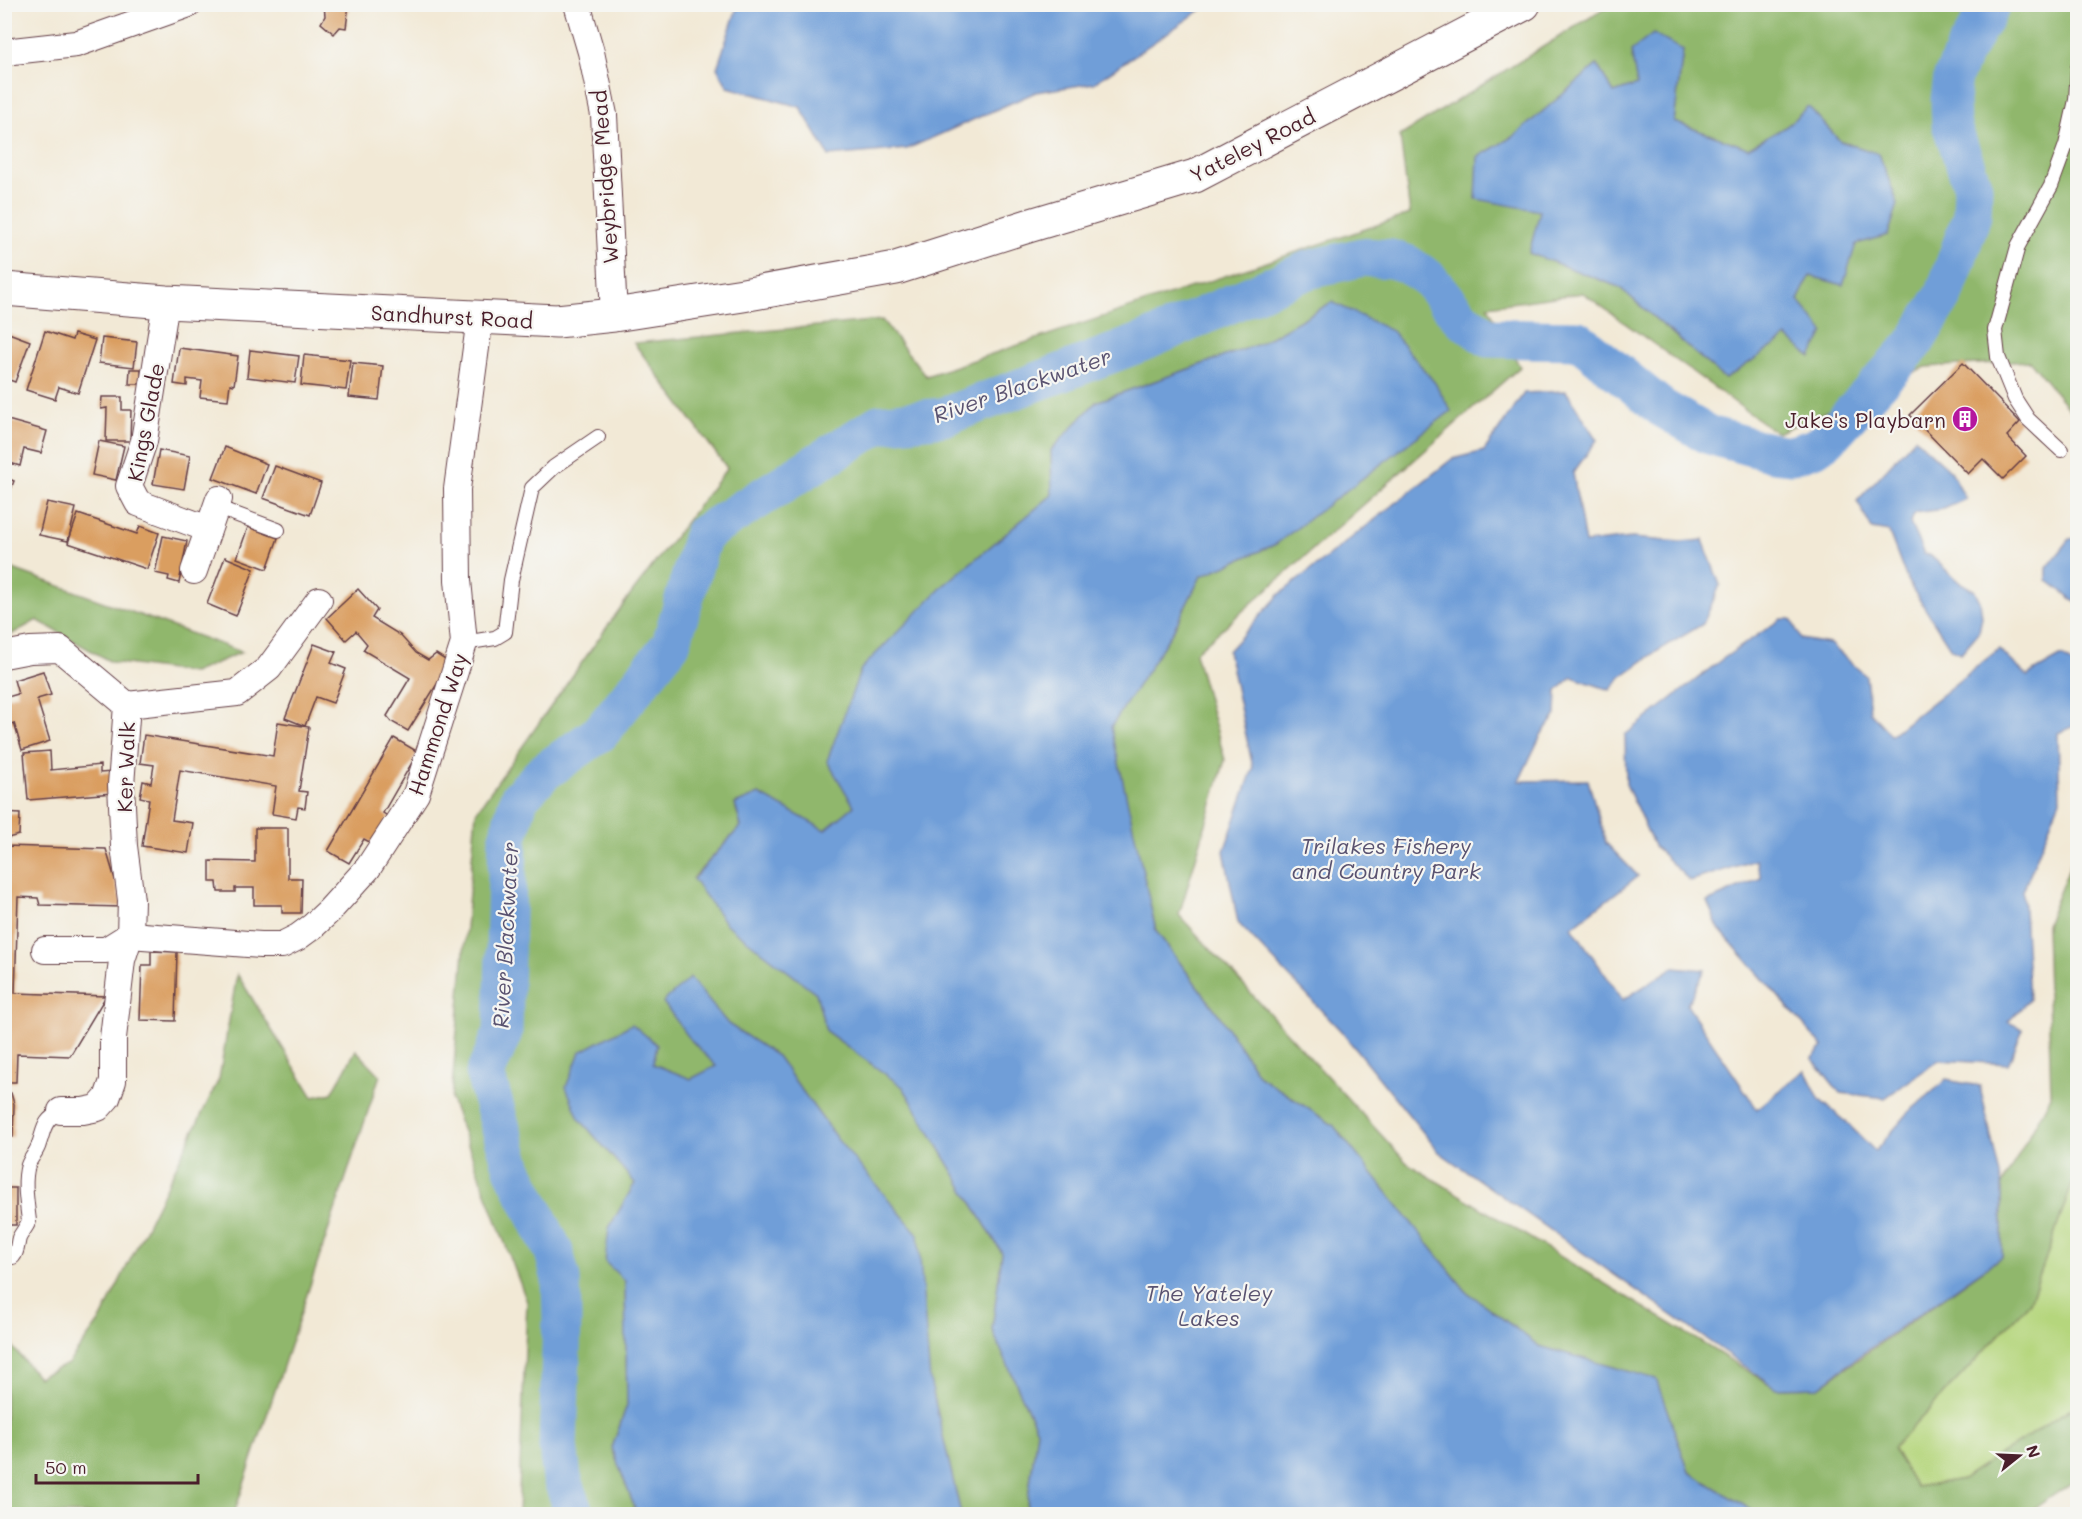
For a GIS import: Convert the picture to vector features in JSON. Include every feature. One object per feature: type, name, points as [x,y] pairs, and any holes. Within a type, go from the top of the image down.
[{"type":"street","points":[[4,52],[76,44],[189,4]]},
{"type":"street","name":"Weybridge Mead","points":[[577,4],[591,52],[604,115],[614,315]]},
{"type":"street","name":"Yateley Road","points":[[896,268],[1028,225],[1195,176],[1524,4]]},
{"type":"street","name":"Sandhurst Road","points":[[4,289],[166,302],[557,321],[614,315],[743,295],[896,268]]},
{"type":"street","name":"Kings Glade","points":[[166,302],[144,441],[129,486],[138,503],[214,511]]},
{"type":"street","name":"Hammond Way","points":[[130,935],[282,945],[313,926],[368,868],[417,794],[464,643],[458,580],[457,489],[480,318]]},
{"type":"street","points":[[194,571],[214,511]]},
{"type":"street","points":[[127,705],[237,693],[269,668],[319,600]]},
{"type":"street","name":"Ker Walk","points":[[4,655],[30,650],[60,649],[127,705],[121,785],[124,846],[131,900],[130,935],[122,960],[113,1038],[113,1081],[107,1098],[98,1108],[61,1111]]},
{"type":"street","points":[[45,950],[106,950],[130,935]]},
{"type":"lane","points":[[2061,450],[2028,420],[2016,399],[1998,357],[1995,330],[2018,246],[2051,186],[2066,145],[2076,100],[2078,67]]},
{"type":"lane","points":[[464,643],[495,638],[505,632],[511,580],[532,488],[554,467],[598,437]]},
{"type":"lane","points":[[214,511],[278,530]]},
{"type":"lane","points":[[4,1257],[13,1257],[17,1252],[20,1235],[29,1221],[27,1168],[31,1157],[37,1150],[44,1125],[51,1116],[61,1111]]},
{"type":"green space","points":[[1610,5],[2077,5],[2077,419],[2030,361],[1926,367],[1777,433],[1583,293],[1488,306],[1520,367],[1195,653],[1225,760],[1179,915],[1407,1163],[1776,1388],[1819,1387],[2002,1256],[2002,1185],[2051,1096],[2046,925],[2077,848],[2077,1171],[2030,1302],[1893,1448],[1916,1487],[1963,1479],[2077,1404],[2077,1479],[2026,1514],[1758,1514],[1689,1472],[1656,1379],[1539,1346],[1466,1291],[1333,1125],[1259,1076],[1219,1015],[1156,931],[1110,727],[1173,631],[1201,576],[1276,544],[1332,302],[1259,344],[1096,402],[1051,450],[1052,495],[943,586],[854,806],[825,831],[759,794],[735,804],[741,826],[693,878],[726,924],[817,993],[826,1031],[903,1087],[1002,1253],[992,1330],[1037,1430],[1026,1514],[961,1514],[930,1380],[837,1139],[777,1056],[728,1024],[690,978],[690,1039],[717,1066],[691,1079],[653,1064],[579,1118],[636,1184],[609,1228],[625,1281],[627,1405],[612,1448],[637,1514],[518,1514],[527,1302],[451,1100],[476,812],[619,610],[727,468],[634,343],[882,320],[926,376],[1410,214],[1400,136]],"holes":[[[1683,50],[1674,122],[1748,148],[1787,126],[1808,106],[1840,141],[1879,154],[1898,204],[1888,235],[1856,244],[1810,275],[1798,300],[1823,332],[1811,356],[1787,336],[1725,379],[1619,287],[1529,253],[1541,211],[1478,157],[1514,136],[1597,65],[1614,93],[1637,85]]]},
{"type":"green space","points":[[4,566],[242,652],[193,673],[111,662],[37,620],[5,638]]},
{"type":"green space","points":[[237,974],[313,1097],[332,1093],[356,1050],[380,1075],[234,1514],[21,1514],[5,1510],[5,1338],[38,1377],[68,1364],[101,1319],[219,1079]]},
{"type":"green space","points":[[2077,1171],[2077,1404],[1963,1479],[1916,1487],[1893,1448],[2030,1302]]},
{"type":"water","points":[[738,4],[1208,5],[1094,83],[1036,92],[907,149],[829,156],[800,107],[728,87],[717,68]]},
{"type":"water","points":[[1653,34],[1683,50],[1674,122],[1748,148],[1787,126],[1808,106],[1840,141],[1879,154],[1898,204],[1888,235],[1856,244],[1843,285],[1810,276],[1798,300],[1824,332],[1811,357],[1787,337],[1725,379],[1619,287],[1529,253],[1540,211],[1476,199],[1478,157],[1514,136],[1597,65],[1614,93],[1637,85],[1631,51]]},
{"type":"water","name":"The Yateley Lakes","points":[[1332,302],[1392,331],[1435,383],[1451,411],[1276,544],[1201,576],[1173,631],[1111,727],[1156,931],[1219,1015],[1259,1076],[1333,1125],[1466,1291],[1539,1346],[1656,1379],[1689,1472],[1758,1514],[1026,1514],[1037,1430],[992,1330],[1002,1253],[903,1087],[826,1031],[816,993],[726,924],[693,879],[741,826],[735,804],[759,794],[825,830],[854,806],[827,761],[861,669],[943,586],[1052,495],[1051,450],[1096,402],[1259,344]]},
{"type":"water","name":"Trilakes Fishery and Country Park","points":[[1566,391],[1597,440],[1573,473],[1585,543],[1632,538],[1681,542],[1703,540],[1720,585],[1703,624],[1656,652],[1621,677],[1610,690],[1572,677],[1557,691],[1556,715],[1541,735],[1519,781],[1588,780],[1606,843],[1638,876],[1572,927],[1623,1000],[1674,967],[1705,970],[1687,1005],[1757,1109],[1805,1070],[1820,1100],[1875,1151],[1910,1111],[1946,1080],[1980,1086],[2002,1185],[2002,1256],[1859,1356],[1819,1387],[1776,1388],[1439,1152],[1341,1031],[1238,923],[1224,851],[1253,768],[1228,651],[1280,594],[1452,459],[1484,451],[1524,393]]},
{"type":"water","points":[[1915,438],[1951,471],[1966,499],[1944,509],[1915,513],[1910,523],[1924,554],[1930,555],[1959,582],[1974,590],[1980,601],[1982,617],[1979,632],[1961,653],[1951,649],[1908,582],[1889,532],[1872,529],[1857,501]]},
{"type":"water","points":[[2078,538],[2077,603],[2047,580],[2047,568],[2070,539]]},
{"type":"water","points":[[1781,619],[1791,619],[1801,639],[1830,644],[1866,676],[1870,712],[1891,735],[1999,649],[2027,676],[2062,656],[2077,668],[2077,725],[2058,733],[2060,800],[2023,891],[2029,1000],[2008,1022],[2023,1029],[2008,1064],[1939,1060],[1885,1098],[1840,1093],[1812,1058],[1823,1047],[1719,929],[1707,902],[1761,878],[1756,860],[1690,881],[1654,846],[1626,784],[1625,735],[1721,660]]},
{"type":"water","points":[[690,978],[728,1024],[777,1056],[837,1139],[918,1234],[930,1380],[961,1514],[637,1514],[612,1448],[627,1405],[625,1281],[605,1262],[609,1228],[635,1183],[579,1118],[566,1087],[580,1052],[632,1024],[657,1045],[653,1064],[691,1079],[716,1066],[690,1039],[663,1002]]},
{"type":"building","points":[[324,4],[349,4],[346,28],[340,27],[334,34],[321,23],[325,16]]},
{"type":"building","points":[[45,331],[72,340],[74,334],[95,340],[78,393],[59,387],[55,399],[26,390]]},
{"type":"building","points":[[6,332],[30,341],[15,382],[4,378]]},
{"type":"building","points":[[102,338],[137,342],[134,367],[99,363]]},
{"type":"building","points":[[179,348],[238,356],[234,385],[230,384],[228,400],[200,397],[202,381],[187,379],[187,386],[174,384]]},
{"type":"building","points":[[250,350],[299,356],[295,383],[247,377]]},
{"type":"building","points":[[304,355],[350,360],[346,390],[301,385]]},
{"type":"building","points":[[353,363],[383,366],[379,400],[349,397]]},
{"type":"building","name":"Jake's Playbarn","points":[[1963,363],[2020,422],[2007,436],[2026,456],[2003,479],[1983,459],[1968,474],[1910,415]]},
{"type":"building","points":[[130,369],[141,369],[141,384],[129,384]]},
{"type":"building","points":[[102,397],[122,397],[122,410],[131,410],[130,441],[106,441],[107,408],[101,409]]},
{"type":"building","points":[[4,419],[47,431],[41,453],[24,449],[20,466],[10,463],[7,474],[4,473]]},
{"type":"building","points":[[99,441],[124,446],[116,480],[92,475]]},
{"type":"building","points":[[225,447],[267,464],[256,494],[213,478]]},
{"type":"building","points":[[159,450],[190,456],[184,489],[153,484]]},
{"type":"building","points":[[275,466],[321,483],[310,515],[263,498]]},
{"type":"building","points":[[4,477],[14,481],[5,505],[4,505]]},
{"type":"building","points":[[47,502],[76,508],[68,541],[39,535]]},
{"type":"building","points":[[78,514],[137,534],[140,526],[159,533],[147,569],[68,543]]},
{"type":"building","points":[[248,527],[278,538],[267,569],[237,558]]},
{"type":"building","points":[[163,536],[187,541],[179,583],[168,580],[169,576],[155,573]]},
{"type":"building","points":[[225,557],[254,569],[236,616],[207,604]]},
{"type":"building","points":[[358,589],[377,610],[372,618],[400,635],[416,653],[428,660],[436,654],[450,663],[408,731],[392,722],[387,716],[410,678],[363,650],[367,644],[356,631],[346,640],[327,618]]},
{"type":"building","points":[[314,644],[336,652],[331,663],[346,669],[333,703],[316,697],[305,726],[285,718]]},
{"type":"building","points":[[43,671],[51,695],[37,699],[50,741],[22,750],[14,723],[4,726],[4,698],[18,694],[14,680]]},
{"type":"building","points":[[278,722],[309,727],[299,791],[307,792],[305,808],[298,807],[296,818],[272,814],[276,786],[180,770],[172,820],[193,823],[188,853],[142,846],[149,799],[140,797],[143,781],[151,783],[154,765],[140,763],[144,735],[273,756]]},
{"type":"building","points":[[394,738],[418,752],[383,813],[389,817],[373,844],[364,839],[349,863],[328,851]]},
{"type":"building","points":[[50,751],[51,770],[100,765],[100,773],[112,772],[113,793],[28,800],[24,753]]},
{"type":"building","points":[[4,813],[20,814],[19,835],[4,839]]},
{"type":"building","points":[[255,828],[288,828],[288,878],[302,878],[301,913],[282,913],[282,905],[254,905],[254,888],[235,888],[235,892],[218,892],[217,882],[210,882],[210,861],[255,862]]},
{"type":"building","points":[[4,846],[106,849],[123,907],[40,905],[38,898],[18,897],[15,993],[106,996],[70,1056],[17,1054],[16,1082],[4,1082]]},
{"type":"building","points":[[151,951],[177,952],[175,1021],[140,1020],[142,965],[151,965]]},
{"type":"building","points":[[4,1089],[11,1093],[14,1104],[13,1137],[4,1137]]},
{"type":"building","points":[[4,1188],[16,1188],[16,1225],[4,1225]]},
{"type":"waterway","name":"River Blackwater","points":[[575,1514],[562,1478],[558,1446],[561,1279],[554,1252],[513,1169],[485,1074],[503,1032],[508,838],[519,798],[544,772],[600,733],[671,644],[703,534],[879,424],[943,417],[1148,340],[1308,270],[1362,257],[1391,259],[1407,264],[1428,278],[1461,318],[1488,338],[1578,340],[1662,408],[1709,435],[1773,453],[1792,455],[1814,448],[1828,439],[1914,344],[1945,293],[1972,215],[1973,187],[1951,124],[1950,100],[1953,77],[1963,53],[1992,4]]},
{"type":"place","name":"Jake's Playbarn","points":[[1965,419]]}]
